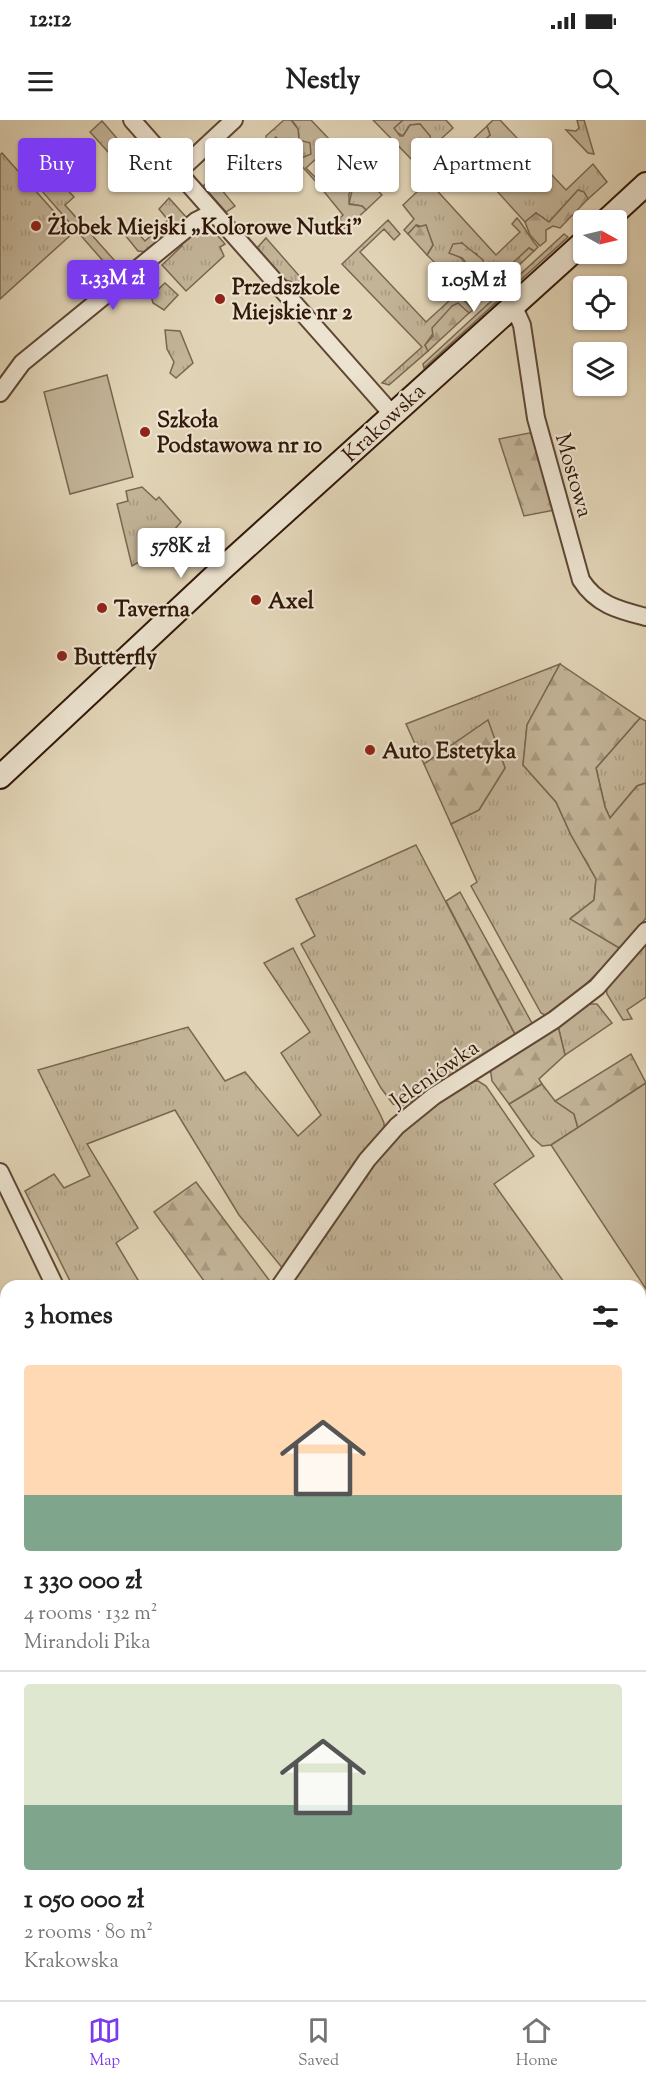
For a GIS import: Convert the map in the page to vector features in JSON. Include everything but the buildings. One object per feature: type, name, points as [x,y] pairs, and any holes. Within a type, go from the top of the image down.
[{"type":"main road","points":[[618,210],[646,184]]},
{"type":"main road","name":"Krakowska","points":[[0,777],[392,414],[573,252]]},
{"type":"street","points":[[132,120],[148,138]]},
{"type":"street","points":[[193,157],[234,120]]},
{"type":"street","points":[[193,190],[392,414]]},
{"type":"street","points":[[0,393],[22,363],[196,221],[212,213]]},
{"type":"street","name":"Mostowa","points":[[513,306],[522,325],[536,418],[581,580],[590,594],[610,608],[646,617]]},
{"type":"street","name":"Jeleniówka","points":[[284,1280],[367,1160],[397,1126],[434,1096],[554,1020],[597,987],[646,931]]},
{"type":"street","points":[[0,1172],[52,1280]]},
{"type":"green space","points":[[284,120],[291,120],[298,129],[299,138],[266,138]]},
{"type":"green space","points":[[291,120],[311,120],[328,138],[315,138],[315,160],[306,168],[315,177],[315,181],[303,167],[303,138],[299,138],[295,124]]},
{"type":"green space","points":[[373,120],[403,120],[394,128],[400,136],[403,136],[410,125],[420,124],[430,138],[411,138],[411,159],[399,147],[399,138],[391,138]]},
{"type":"green space","points":[[403,120],[446,120],[453,128],[442,138],[430,138],[420,124],[410,125],[403,136],[394,128]]},
{"type":"green space","points":[[493,120],[500,120],[517,138],[486,138],[490,135],[487,126]]},
{"type":"green space","points":[[577,120],[584,120],[594,154],[588,153],[566,130],[576,131],[579,128]]},
{"type":"green space","points":[[102,121],[117,138],[108,138],[108,152],[90,132]]},
{"type":"green space","points":[[487,126],[490,135],[487,138],[474,138]]},
{"type":"green space","points":[[303,141],[310,143],[311,154],[303,158]]},
{"type":"green space","points":[[2,153],[18,171],[18,192],[37,192],[73,233],[0,299],[0,155]]},
{"type":"green space","points":[[593,164],[607,182],[588,199],[584,192],[578,190],[549,222],[536,213],[525,222],[498,192],[552,192],[552,175],[566,190]]},
{"type":"green space","points":[[578,190],[584,192],[588,199],[577,210],[573,210],[573,215],[560,228],[553,226],[546,230],[546,241],[540,246],[530,235],[525,222],[536,213],[549,222]]},
{"type":"green space","points":[[43,192],[69,192],[74,197],[65,205],[123,270],[99,290],[87,278],[104,262]]},
{"type":"green space","points":[[208,192],[224,192],[235,206],[226,212]]},
{"type":"green space","points":[[324,192],[350,192],[349,204],[362,206],[366,210],[346,228],[339,228],[335,223],[343,215]]},
{"type":"green space","points":[[352,192],[379,192],[382,195],[366,210],[362,206],[349,204]]},
{"type":"green space","points":[[417,192],[438,192],[496,255],[520,232],[512,224],[517,218],[538,247],[534,251],[529,248],[506,270],[483,280],[477,276],[477,254],[468,250],[462,243],[457,255],[464,261],[459,266],[467,275],[458,286],[427,255],[433,245],[427,230],[417,225],[408,234],[404,230],[414,219],[403,205]]},
{"type":"green space","points":[[169,198],[186,217],[147,252],[138,251],[125,235],[134,229],[145,241],[168,220],[159,209]]},
{"type":"green space","points":[[388,220],[400,234],[394,240],[384,229],[360,252],[426,322],[450,300],[440,289],[447,282],[473,310],[469,313],[458,304],[452,306],[425,345],[428,351],[389,385],[382,383],[422,347],[342,264]]},
{"type":"green space","points":[[416,225],[418,227],[426,225],[433,245],[427,255],[408,234]]},
{"type":"green space","points":[[195,226],[211,228],[225,244],[220,247],[224,256],[186,291],[162,265],[182,246],[182,238]]},
{"type":"green space","points":[[564,234],[568,237],[424,368],[423,364]]},
{"type":"green space","points":[[266,238],[302,279],[301,281],[297,283],[285,280],[257,248]]},
{"type":"green space","points":[[462,243],[483,260],[484,269],[477,276],[483,280],[505,270],[529,248],[534,251],[479,303],[472,301],[458,286],[467,275],[464,271],[469,266],[462,258],[449,253],[453,244]]},
{"type":"green space","points":[[165,283],[178,295],[164,310],[153,303],[151,296]]},
{"type":"green space","points":[[458,303],[469,313],[428,351],[425,345],[433,336],[432,328],[452,306]]},
{"type":"green space","points":[[165,330],[180,331],[193,363],[176,378],[170,373],[174,362],[167,349]]},
{"type":"green space","points":[[107,375],[133,477],[70,494],[44,392]]},
{"type":"green space","points":[[534,432],[555,510],[524,516],[499,439]]},
{"type":"green space","points":[[142,487],[156,500],[159,497],[181,522],[167,538],[170,544],[132,566],[117,504],[128,501],[126,491]]},
{"type":"green space","points":[[560,664],[527,725],[523,765],[556,802],[571,835],[596,879],[594,900],[571,918],[621,949],[587,983],[547,1016],[541,1013],[471,886],[477,882],[451,824],[479,810],[505,768],[488,721],[424,764],[406,724]]},
{"type":"green space","points":[[560,664],[640,718],[596,768],[605,807],[610,818],[637,786],[646,783],[646,918],[621,949],[570,919],[594,900],[596,879],[571,835],[556,802],[523,765],[527,725]]},
{"type":"green space","points":[[640,718],[646,721],[646,783],[637,786],[610,818],[605,807],[596,768]]},
{"type":"green space","points":[[488,720],[505,768],[479,810],[451,824],[424,764]]},
{"type":"green space","points":[[416,845],[518,1040],[402,1106],[393,1104],[381,1088],[301,944],[315,936],[296,899]]},
{"type":"green space","points":[[460,892],[533,1025],[518,1040],[446,901]]},
{"type":"green space","points":[[646,941],[646,997],[627,1010],[632,1019],[623,1020],[607,994],[606,986]]},
{"type":"green space","points":[[293,948],[380,1114],[384,1130],[284,1270],[239,1215],[175,1110],[87,1144],[138,1228],[116,1243],[138,1280],[70,1280],[25,1191],[54,1174],[64,1188],[90,1176],[38,1070],[188,1027],[225,1081],[245,1072],[298,1136],[321,1115],[281,1053],[310,1032],[264,963]]},
{"type":"green space","points":[[586,1004],[597,1004],[612,1023],[565,1055],[558,1026]]},
{"type":"green space","points":[[558,1026],[565,1055],[539,1079],[542,1084],[509,1104],[492,1081],[490,1067]]},
{"type":"green space","points":[[631,1054],[646,1083],[578,1128],[574,1114],[555,1101]]},
{"type":"green space","points":[[478,1081],[486,1086],[534,1156],[494,1184],[562,1280],[292,1280],[327,1234],[369,1165],[416,1117],[467,1082]]},
{"type":"green space","points":[[646,1083],[646,1280],[640,1280],[551,1145]]},
{"type":"green space","points":[[542,1084],[555,1101],[574,1114],[578,1128],[551,1145],[542,1146],[532,1137],[509,1104]]},
{"type":"green space","points":[[196,1182],[269,1280],[203,1280],[154,1212]]},
{"type":"place","name":"Żłobek Miejski „Kolorowe Nutki”","points":[[36,226]]},
{"type":"place","name":"Przedszkole Miejskie nr 2","points":[[220,299]]},
{"type":"place","name":"Szkoła Podstawowa nr 10","points":[[145,432]]},
{"type":"place","name":"Axel","points":[[256,600]]},
{"type":"place","name":"Taverna","points":[[102,608]]},
{"type":"place","name":"Butterfly","points":[[62,656]]},
{"type":"place","name":"Auto Estetyka","points":[[370,750]]}]
